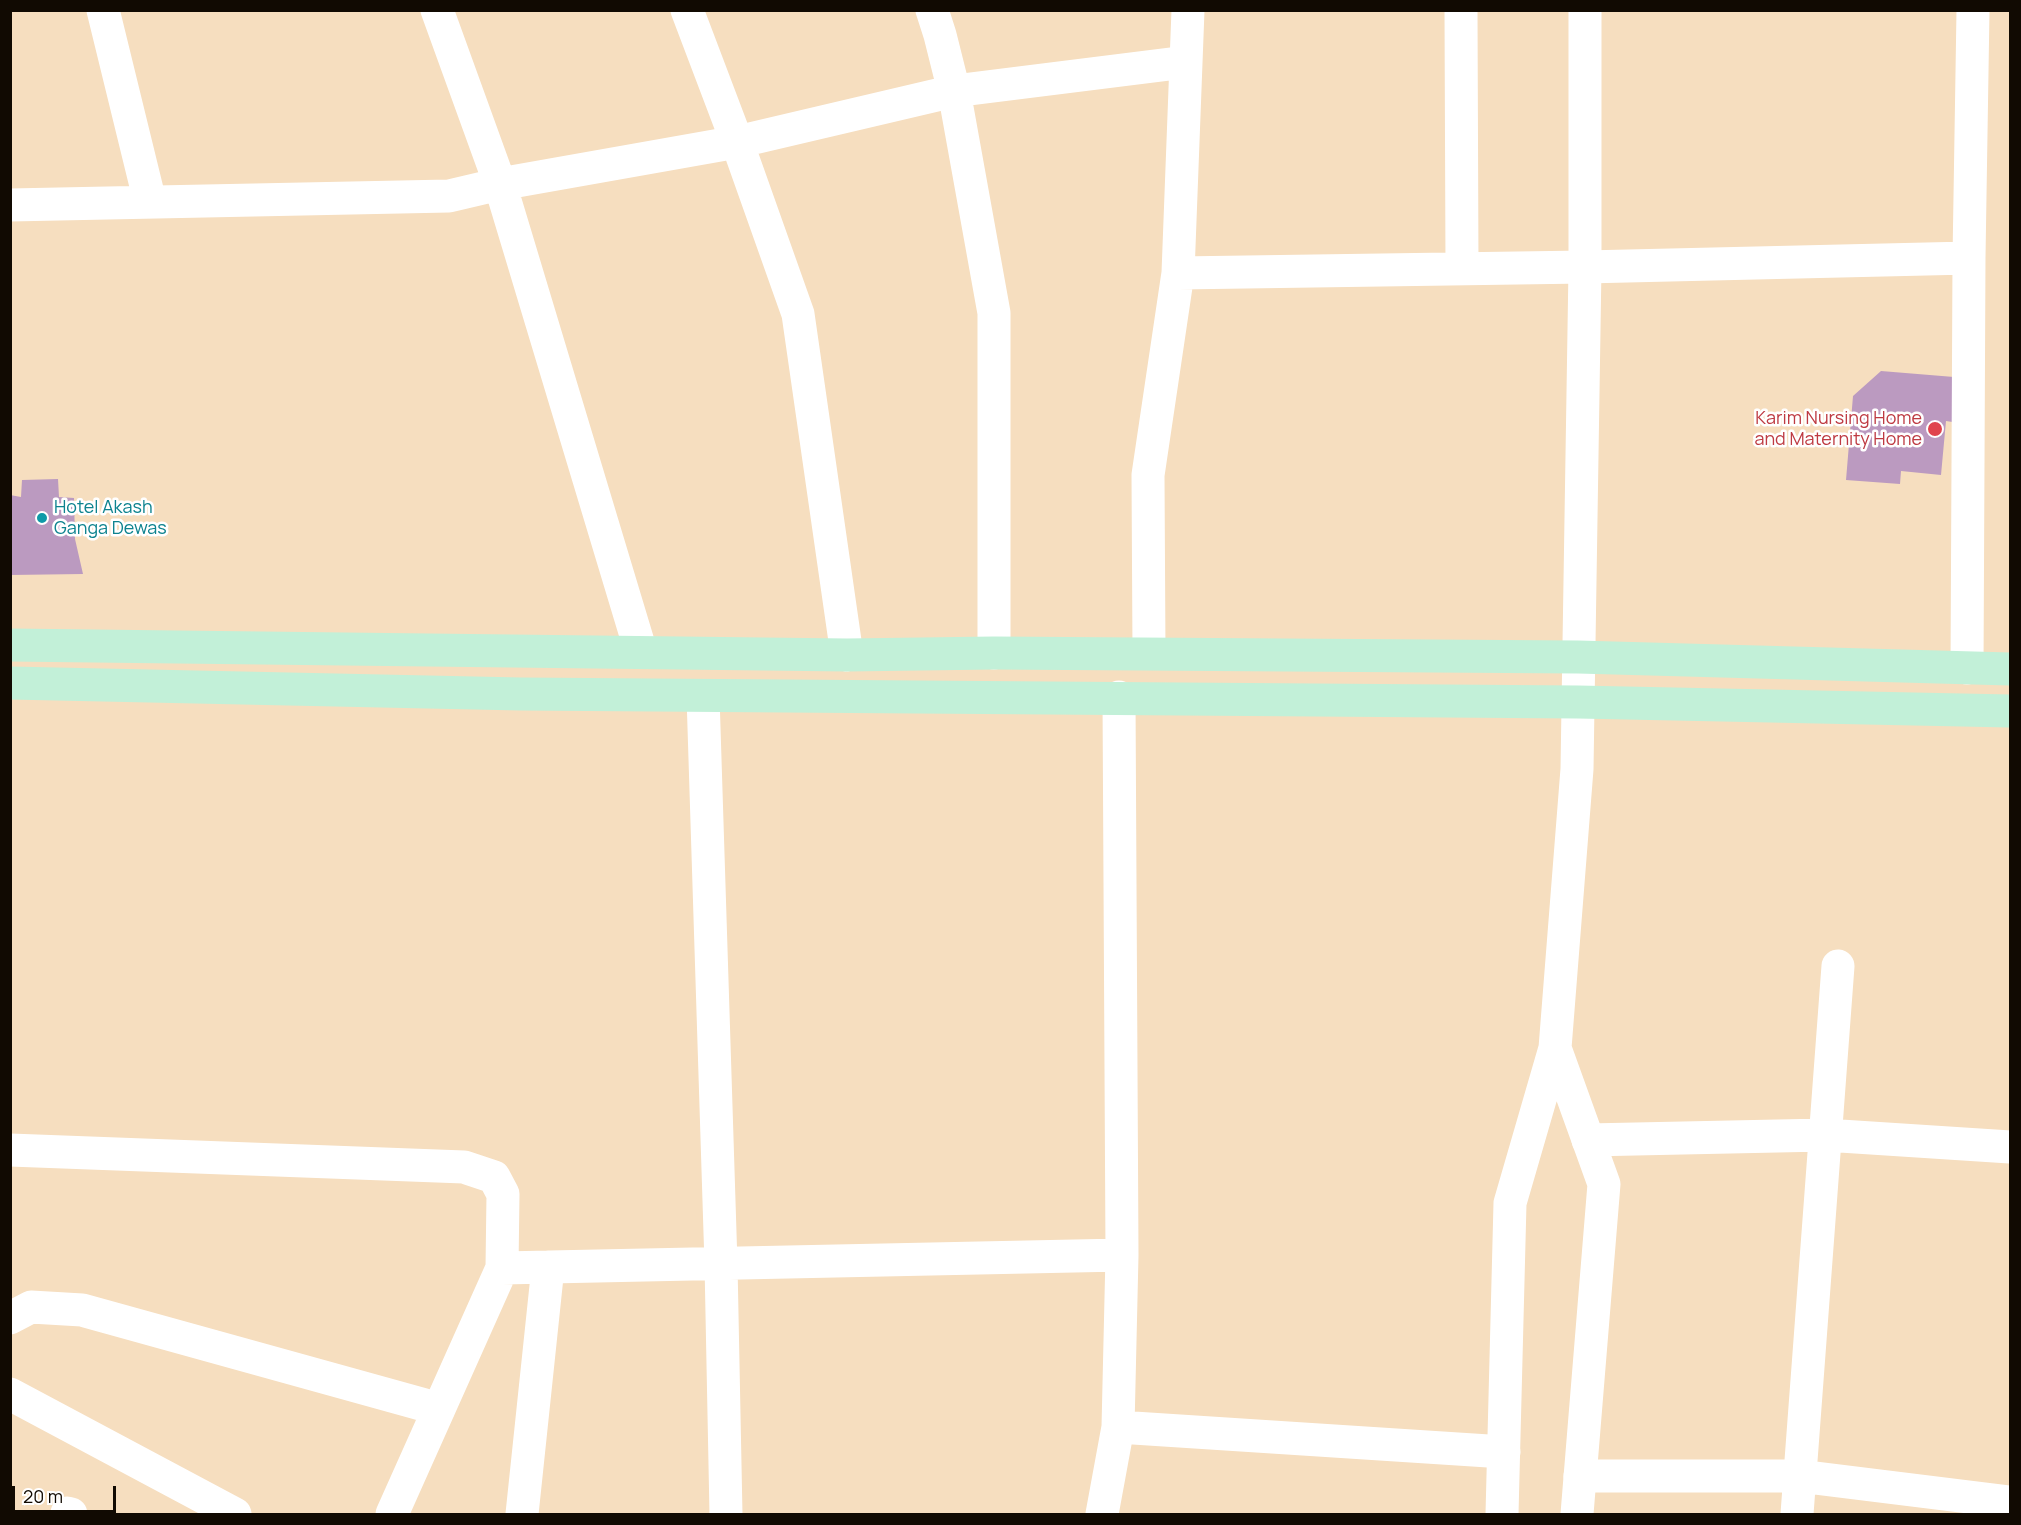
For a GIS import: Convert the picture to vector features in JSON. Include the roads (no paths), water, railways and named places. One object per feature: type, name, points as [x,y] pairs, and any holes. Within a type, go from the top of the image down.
[{"type":"main road","points":[[10,645],[847,656],[1149,653],[1578,657],[2010,669]]},
{"type":"main road","points":[[181,686],[182,647]]},
{"type":"main road","points":[[521,651],[521,694]]},
{"type":"main road","points":[[10,683],[521,694],[1578,702],[2010,711]]},
{"type":"street","points":[[103,10],[150,202]]},
{"type":"street","points":[[437,10],[500,184],[641,652]]},
{"type":"street","points":[[687,10],[798,314],[847,656]]},
{"type":"street","points":[[932,10],[954,91],[994,313],[994,653]]},
{"type":"street","points":[[1149,653],[1148,475],[1178,273],[1188,10]]},
{"type":"street","points":[[1461,10],[1462,269]]},
{"type":"street","points":[[1502,1515],[1510,1203],[1555,1048],[1577,768],[1585,267],[1585,10]]},
{"type":"street","points":[[1967,668],[1973,10]]},
{"type":"street","points":[[10,205],[449,196],[500,184],[737,142],[954,91],[1186,62]]},
{"type":"street","points":[[1178,273],[1969,258]]},
{"type":"street","points":[[703,696],[721,1264],[726,1515]]},
{"type":"street","points":[[1102,1515],[1119,1428],[1122,1255],[1119,698]]},
{"type":"street","points":[[1797,1515],[1838,966]]},
{"type":"street","points":[[1555,1048],[1604,1184],[1577,1515]]},
{"type":"street","points":[[1588,1140],[1825,1136],[2010,1146]]},
{"type":"street","points":[[10,1150],[464,1167],[494,1177],[503,1194],[502,1268],[392,1515]]},
{"type":"street","points":[[502,1268],[1122,1255]]},
{"type":"street","points":[[522,1515],[548,1267]]},
{"type":"street","points":[[10,1318],[31,1307],[82,1310],[439,1409]]},
{"type":"street","points":[[10,1395],[235,1515]]},
{"type":"street","points":[[1119,1428],[1504,1452]]},
{"type":"street","points":[[1580,1476],[1800,1476],[2010,1502]]},
{"type":"place","name":"Karim Nursing Home and Maternity Home","points":[[1935,429]]},
{"type":"place","name":"Hotel Akash Ganga Dewas","points":[[42,518]]}]
